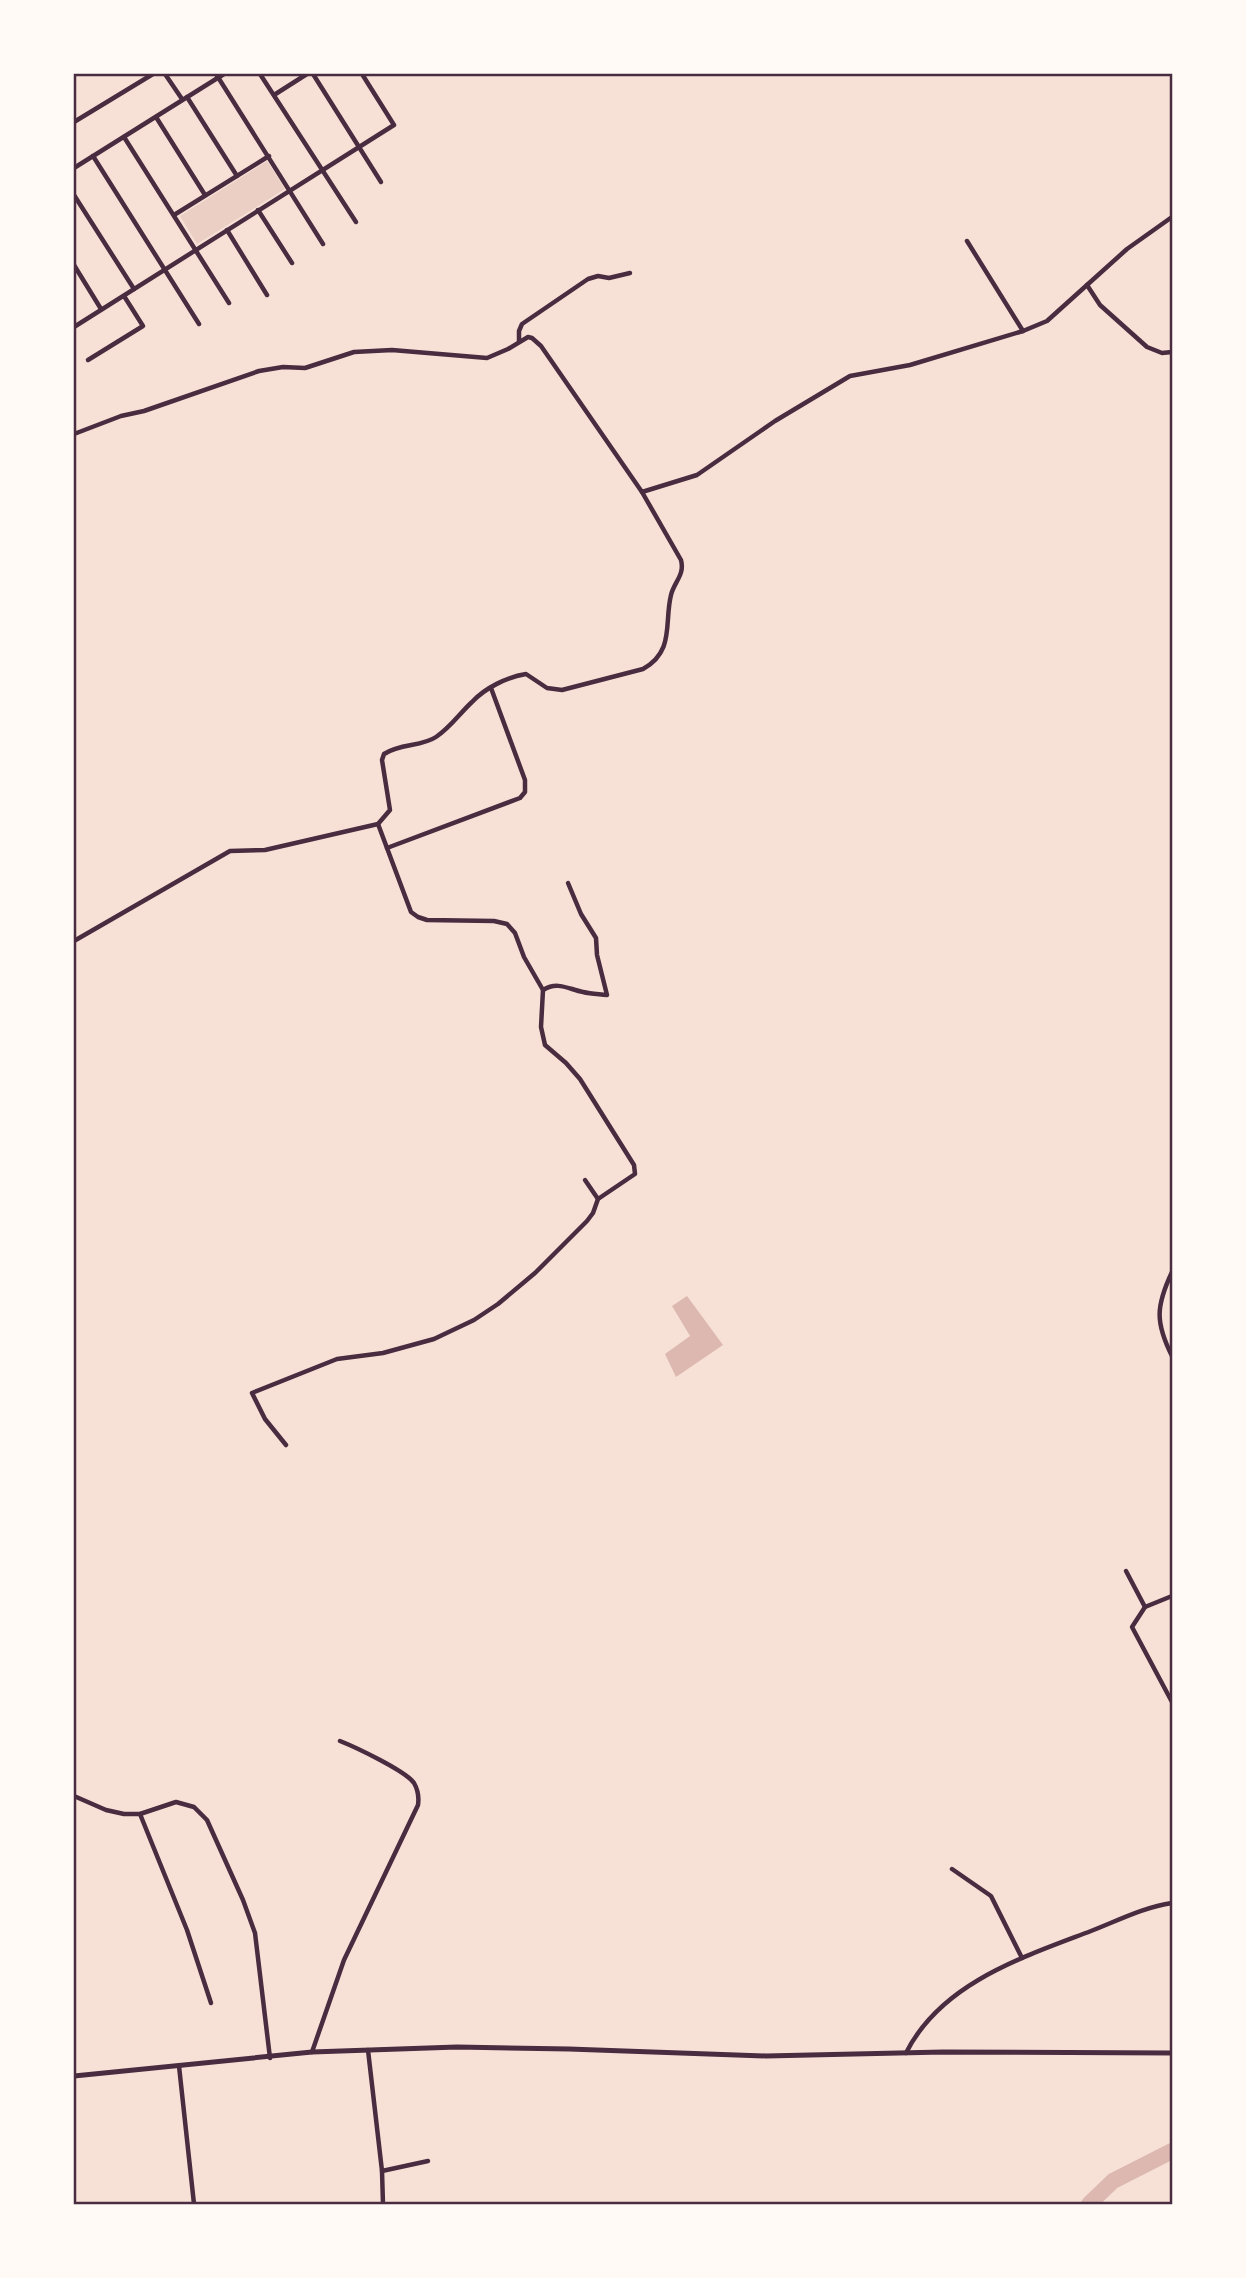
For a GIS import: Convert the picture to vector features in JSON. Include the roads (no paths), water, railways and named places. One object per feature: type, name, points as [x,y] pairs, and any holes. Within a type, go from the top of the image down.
[{"type":"street","points":[[74,122],[153,74]]},
{"type":"street","points":[[165,74],[237,176]]},
{"type":"street","points":[[74,169],[217,75],[224,74]]},
{"type":"street","points":[[260,74],[356,222]]},
{"type":"street","points":[[274,95],[307,74]]},
{"type":"street","points":[[313,74],[381,182]]},
{"type":"street","points":[[74,327],[394,125],[362,74]]},
{"type":"street","points":[[217,75],[323,244]]},
{"type":"street","points":[[156,117],[205,195]]},
{"type":"street","points":[[124,137],[229,303]]},
{"type":"street","points":[[93,156],[199,324]]},
{"type":"street","points":[[174,215],[269,156]]},
{"type":"street","points":[[74,195],[134,289]]},
{"type":"street","points":[[258,210],[292,263]]},
{"type":"street","points":[[642,492],[697,475],[775,421],[850,376],[910,365],[1023,331],[1047,321],[1127,249],[1172,217]]},
{"type":"street","points":[[226,230],[267,295]]},
{"type":"street","points":[[967,240],[1023,331]]},
{"type":"street","points":[[74,265],[101,309]]},
{"type":"street","points":[[519,341],[522,324],[588,279],[630,273]]},
{"type":"street","points":[[1087,285],[1100,305],[1147,347],[1162,353],[1172,352]]},
{"type":"street","points":[[88,360],[143,326],[124,295]]},
{"type":"street","points":[[74,435],[121,415],[144,411],[259,371],[283,367],[305,368],[354,352],[392,350],[487,358],[528,337],[541,346],[642,492],[683,568],[670,599],[669,632],[657,657],[643,669],[562,690],[553,690],[526,674],[503,681],[471,702],[457,720],[436,737],[427,742],[398,746],[384,754],[382,760],[390,810],[378,824],[265,850],[230,851],[74,941]]},
{"type":"street","points":[[387,848],[520,798],[525,792],[525,780],[491,688]]},
{"type":"street","points":[[286,1445],[265,1419],[252,1393],[337,1359],[383,1353],[434,1339],[474,1320],[535,1273],[587,1221],[598,1199],[635,1174],[636,1168],[580,1079],[545,1045],[541,1027],[543,990],[524,957],[515,933],[507,924],[494,921],[427,920],[411,912],[378,824]]},
{"type":"street","points":[[543,990],[565,985],[580,992],[607,995],[597,955],[596,938],[581,914],[568,883]]},
{"type":"street","points":[[585,1180],[598,1199]]},
{"type":"street","points":[[1172,1272],[1161,1298],[1158,1314],[1162,1334],[1172,1356]]},
{"type":"street","points":[[1126,1571],[1144,1607]]},
{"type":"street","points":[[1172,1596],[1144,1607],[1132,1627],[1172,1702]]},
{"type":"street","points":[[312,2052],[344,1961],[418,1805],[418,1793],[412,1780],[365,1752],[340,1741]]},
{"type":"street","points":[[74,1796],[106,1810],[140,1814],[176,1802],[194,1807],[207,1821],[255,1933],[270,2058]]},
{"type":"street","points":[[140,1814],[187,1930],[211,2003]]},
{"type":"street","points":[[952,1868],[991,1896],[1021,1958]]},
{"type":"street","points":[[906,2055],[916,2033],[929,2017],[961,1992],[1021,1958],[1142,1911],[1172,1903]]},
{"type":"street","points":[[74,2076],[312,2052],[368,2050],[499,2048],[766,2056],[906,2055],[943,2052],[1172,2053]]},
{"type":"street","points":[[368,2050],[382,2171],[383,2204]]},
{"type":"street","points":[[178,2066],[194,2204]]},
{"type":"street","points":[[382,2171],[428,2161]]},
{"type":"waterway","points":[[1089,2204],[1113,2181],[1172,2151]]}]
